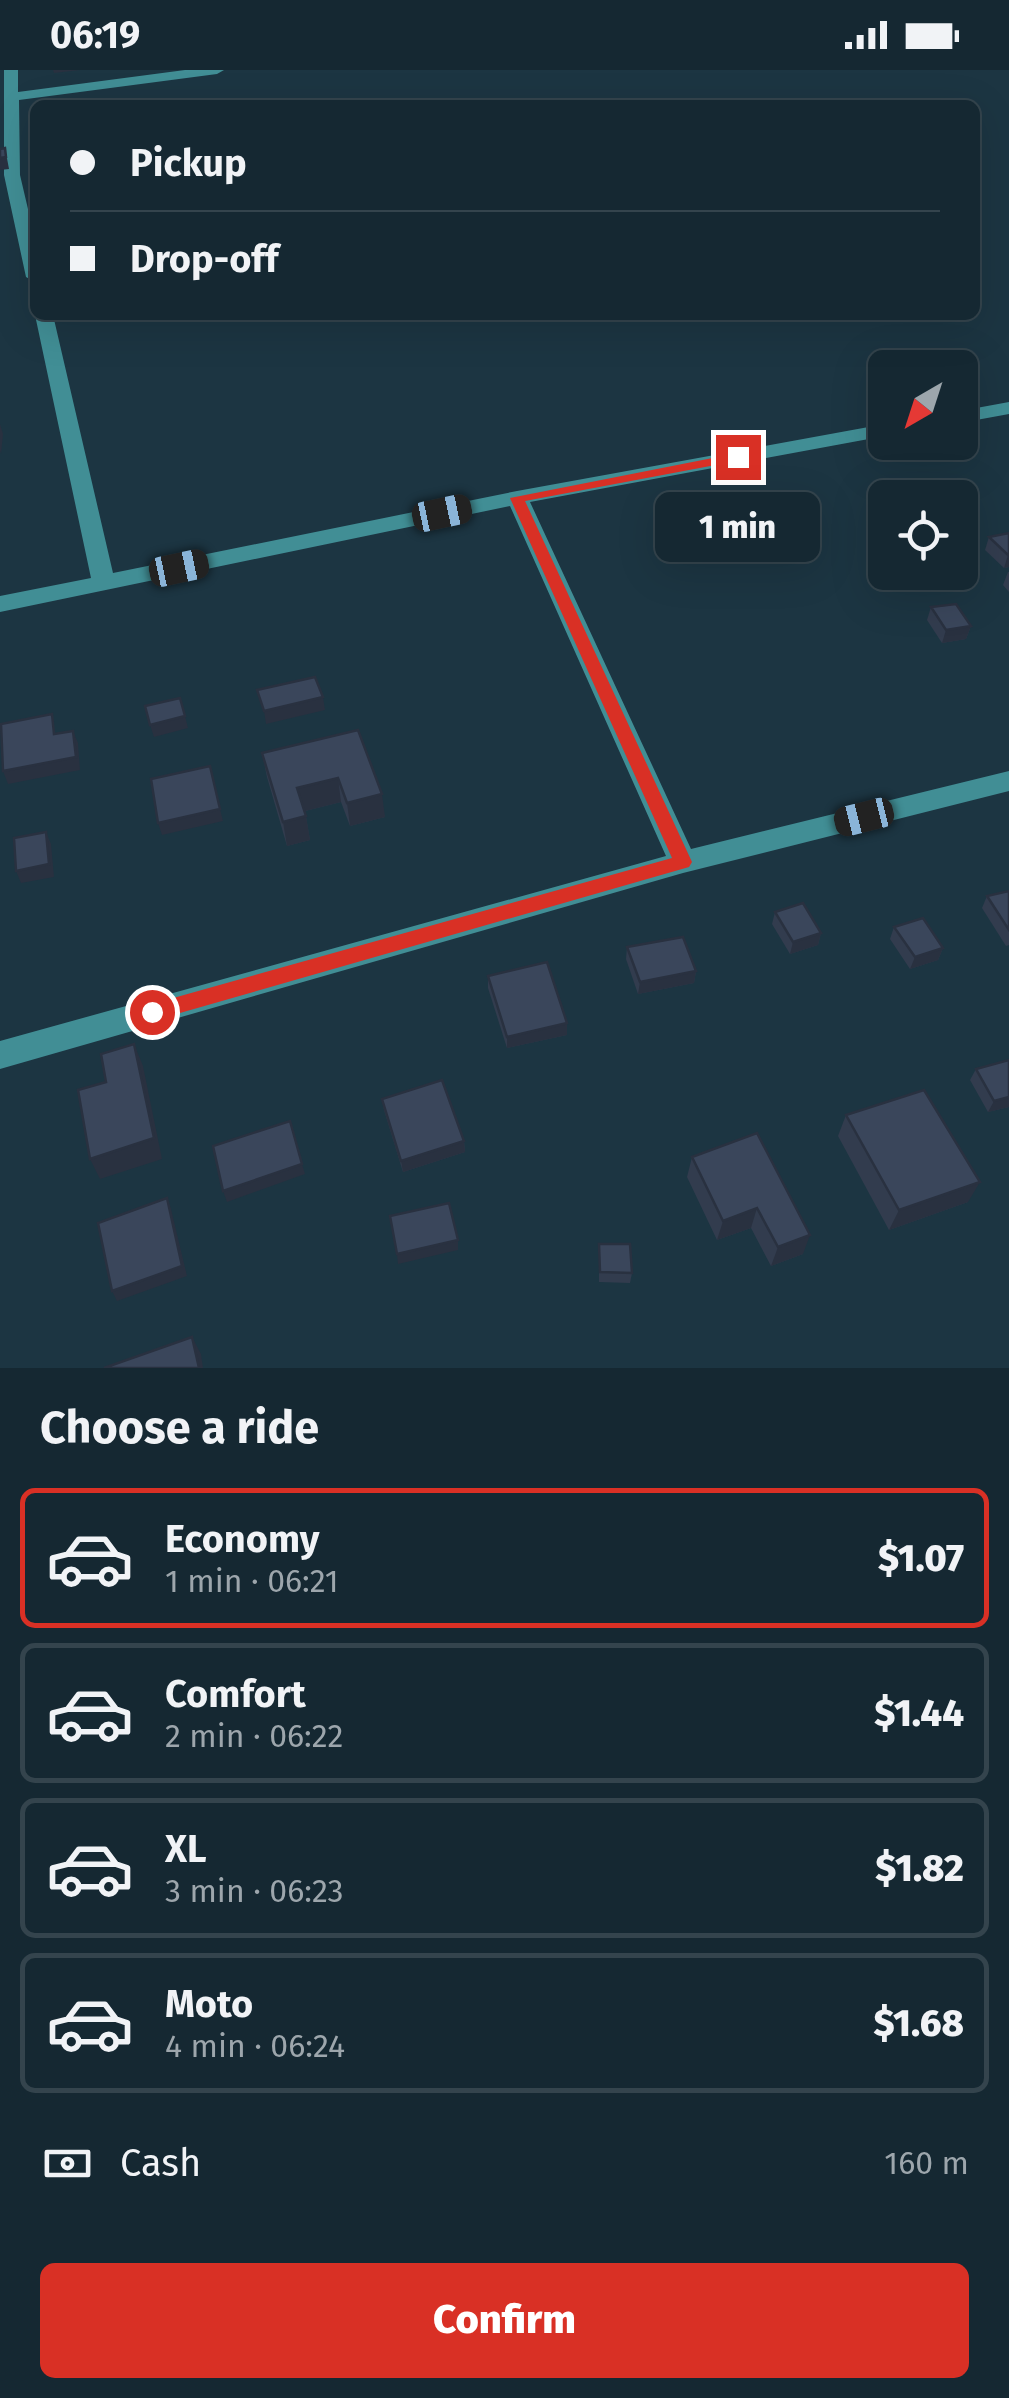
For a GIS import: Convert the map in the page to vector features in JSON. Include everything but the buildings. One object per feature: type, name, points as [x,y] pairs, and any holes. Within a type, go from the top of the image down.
[{"type":"street","points":[[11,70],[12,175],[30,255]]},
{"type":"street","points":[[12,97],[218,70]]},
{"type":"street","points":[[45,320],[104,583]]},
{"type":"street","points":[[978,413],[1009,408]]},
{"type":"street","points":[[0,604],[517,498],[868,433]]},
{"type":"street","points":[[517,498],[683,862]]},
{"type":"street","points":[[0,1055],[683,862],[1009,781]]},
{"type":"route","points":[[152,1012],[683,862],[517,498],[738,457]]}]
